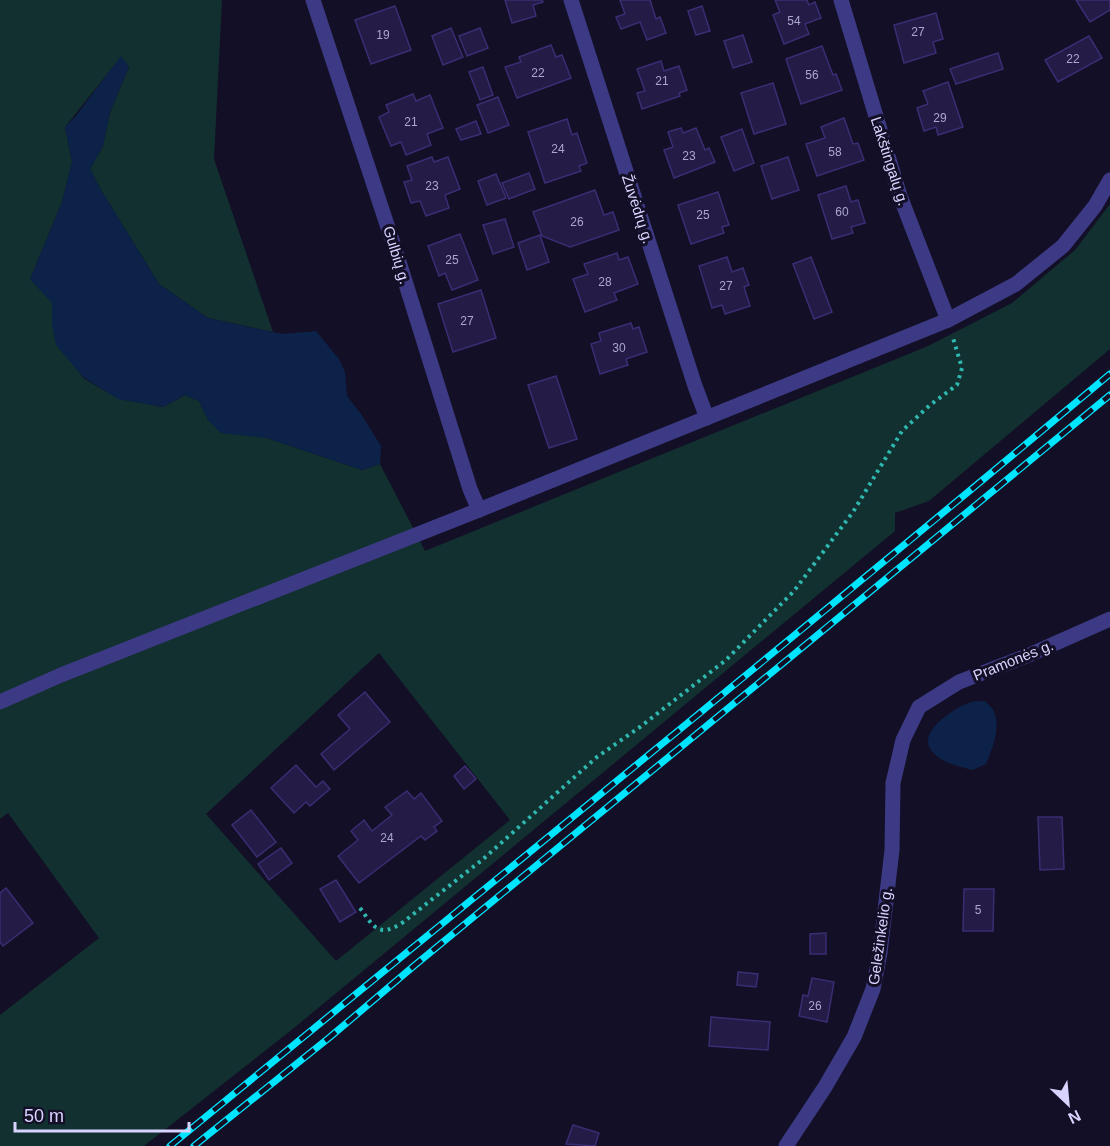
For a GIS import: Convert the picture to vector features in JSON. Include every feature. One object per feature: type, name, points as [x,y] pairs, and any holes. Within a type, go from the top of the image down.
[{"type":"street","name":"Gulbių g.","points":[[313,0],[374,182],[470,489],[479,510]]},
{"type":"street","name":"Žuvėdrų g.","points":[[571,0],[707,418]]},
{"type":"street","name":"Lakštingalų g.","points":[[841,0],[900,196],[948,320]]},
{"type":"street","points":[[0,702],[61,675],[479,510],[948,320],[1016,284],[1063,246],[1095,206],[1110,180]]},
{"type":"street","name":"Pramonės g.","points":[[919,707],[959,682],[1029,655],[1110,619]]},
{"type":"street","name":"Geležinkelio g.","points":[[786,1146],[825,1087],[854,1037],[873,988],[880,953],[892,850],[893,783],[903,740],[919,707]]},
{"type":"path","points":[[360,908],[375,928],[382,932],[391,930],[402,923],[482,860],[597,757],[726,660],[794,591],[853,512],[902,431],[930,405],[957,385],[962,368],[948,320]]},
{"type":"green space","points":[[0,0],[222,0],[214,159],[273,332],[208,318],[159,284],[101,190],[90,169],[103,146],[110,112],[129,67],[121,57],[65,127],[72,162],[62,202],[30,279],[53,303],[52,324],[83,378],[119,399],[163,407],[185,395],[199,401],[208,420],[250,435],[267,438],[362,470],[380,464],[425,551],[928,346],[1012,303],[1075,250],[1110,204],[1110,349],[929,501],[895,513],[895,531],[294,1028],[144,1146],[0,1146],[0,1015],[99,938],[8,813],[0,819]],"holes":[[[379,653],[510,820],[336,961],[206,814]]]},
{"type":"water","points":[[121,56],[129,67],[110,112],[103,146],[90,169],[159,284],[208,318],[282,334],[316,331],[339,359],[345,372],[347,396],[381,446],[380,464],[362,470],[267,438],[221,433],[208,420],[199,401],[185,395],[163,407],[118,399],[83,377],[56,345],[52,324],[52,303],[30,279],[62,202],[72,162],[65,127]]},
{"type":"water","points":[[985,701],[993,711],[997,725],[995,739],[986,764],[972,770],[950,763],[931,750],[928,743],[929,735],[940,721],[964,705]]},
{"type":"building","points":[[505,0],[542,0],[543,2],[533,5],[536,16],[512,23]]},
{"type":"building","points":[[620,0],[650,0],[656,19],[660,17],[666,33],[647,40],[640,22],[621,29],[616,17],[625,14]]},
{"type":"building","points":[[775,0],[807,0],[809,5],[815,2],[821,18],[805,24],[809,34],[784,44],[773,15],[780,12]]},
{"type":"building","points":[[1076,0],[1110,0],[1110,10],[1090,22]]},
{"type":"building","points":[[395,6],[411,50],[371,64],[355,20]]},
{"type":"building","points":[[702,6],[710,31],[696,35],[688,11]]},
{"type":"building","points":[[936,13],[943,39],[933,42],[936,53],[904,63],[894,25]]},
{"type":"building","points":[[451,28],[463,57],[443,65],[432,36]]},
{"type":"building","points":[[480,28],[488,48],[467,56],[459,36]]},
{"type":"building","points":[[743,35],[752,62],[733,68],[724,41]]},
{"type":"building","points":[[1089,36],[1102,58],[1058,82],[1045,60]]},
{"type":"building","points":[[551,45],[556,57],[562,55],[571,78],[517,98],[505,67],[521,62],[519,57]]},
{"type":"building","points":[[822,46],[833,75],[836,74],[842,90],[801,104],[786,59]]},
{"type":"building","points":[[998,53],[1003,69],[956,84],[950,69]]},
{"type":"building","points":[[661,61],[664,71],[679,66],[687,90],[679,93],[680,96],[642,109],[637,93],[645,91],[637,69]]},
{"type":"building","points":[[483,67],[493,95],[480,100],[469,72]]},
{"type":"building","points":[[948,82],[963,127],[938,135],[936,127],[924,131],[917,108],[928,104],[923,91]]},
{"type":"building","points":[[773,83],[786,124],[754,134],[741,93]]},
{"type":"building","points":[[413,94],[416,101],[430,95],[443,128],[427,134],[431,145],[406,155],[401,142],[391,146],[379,117],[389,112],[386,105]]},
{"type":"building","points":[[498,97],[509,125],[488,133],[477,105]]},
{"type":"building","points":[[844,118],[853,144],[858,143],[864,160],[817,176],[806,144],[825,138],[821,127]]},
{"type":"building","points":[[567,119],[572,135],[577,133],[587,163],[579,166],[581,171],[545,183],[528,132]]},
{"type":"building","points":[[476,121],[481,134],[461,140],[456,129]]},
{"type":"building","points":[[681,128],[683,133],[696,128],[705,150],[709,148],[715,162],[674,178],[664,150],[673,147],[668,132]]},
{"type":"building","points":[[742,129],[754,163],[734,171],[721,137]]},
{"type":"building","points":[[432,157],[434,162],[448,157],[460,189],[445,195],[449,208],[426,216],[420,201],[411,203],[404,182],[412,180],[407,166]]},
{"type":"building","points":[[788,157],[799,190],[772,199],[761,166]]},
{"type":"building","points":[[529,173],[535,189],[509,199],[502,183]]},
{"type":"building","points":[[496,174],[506,198],[487,205],[478,181]]},
{"type":"building","points":[[846,186],[851,202],[858,200],[865,223],[851,227],[853,233],[832,239],[818,195]]},
{"type":"building","points":[[595,190],[604,215],[613,212],[619,230],[570,247],[542,236],[533,212]]},
{"type":"building","points":[[718,192],[729,225],[722,227],[724,233],[691,244],[678,205]]},
{"type":"building","points":[[505,219],[514,247],[493,254],[483,225]]},
{"type":"building","points":[[460,234],[478,280],[452,290],[445,273],[439,276],[428,246]]},
{"type":"building","points":[[540,235],[549,262],[527,270],[518,243]]},
{"type":"building","points":[[617,253],[619,260],[628,257],[638,284],[614,293],[617,300],[585,312],[573,279],[588,274],[584,264]]},
{"type":"building","points":[[727,257],[732,272],[743,268],[749,285],[744,287],[750,306],[725,314],[722,305],[712,308],[699,266]]},
{"type":"building","points":[[811,257],[832,312],[814,319],[793,264]]},
{"type":"building","points":[[481,290],[496,338],[453,352],[438,304]]},
{"type":"building","points":[[631,323],[633,329],[639,327],[647,352],[626,359],[628,365],[600,374],[591,344],[601,341],[599,333]]},
{"type":"building","points":[[556,376],[577,439],[549,448],[528,385]]},
{"type":"building","points":[[365,692],[390,722],[334,770],[321,754],[350,729],[338,715]]},
{"type":"building","points":[[296,765],[316,787],[323,781],[330,789],[310,806],[306,802],[294,813],[271,788]]},
{"type":"building","points":[[465,766],[476,779],[464,789],[454,776]]},
{"type":"building","points":[[407,791],[414,799],[421,793],[442,821],[434,827],[437,831],[425,840],[421,836],[359,883],[338,856],[358,840],[351,831],[364,820],[372,831],[392,815],[385,807]]},
{"type":"building","points":[[251,810],[276,842],[257,857],[232,825]]},
{"type":"building","points":[[1038,817],[1062,817],[1064,869],[1040,870]]},
{"type":"building","points":[[281,848],[292,863],[269,880],[258,864]]},
{"type":"building","points":[[336,880],[356,912],[340,922],[320,889]]},
{"type":"building","points":[[6,888],[33,923],[3,946],[0,942],[0,893]]},
{"type":"building","points":[[964,889],[994,889],[993,931],[963,931]]},
{"type":"building","points":[[826,933],[826,954],[810,954],[810,934]]},
{"type":"building","points":[[738,972],[758,974],[756,987],[737,985]]},
{"type":"building","points":[[812,978],[834,982],[827,1022],[799,1016],[803,995],[808,996]]},
{"type":"building","points":[[711,1017],[770,1022],[768,1050],[709,1046]]},
{"type":"building","points":[[573,1125],[599,1133],[595,1146],[566,1144]]},
{"type":"railway","points":[[170,1146],[759,665],[1110,374]]},
{"type":"railway","points":[[194,1146],[330,1037],[1110,395]]}]
